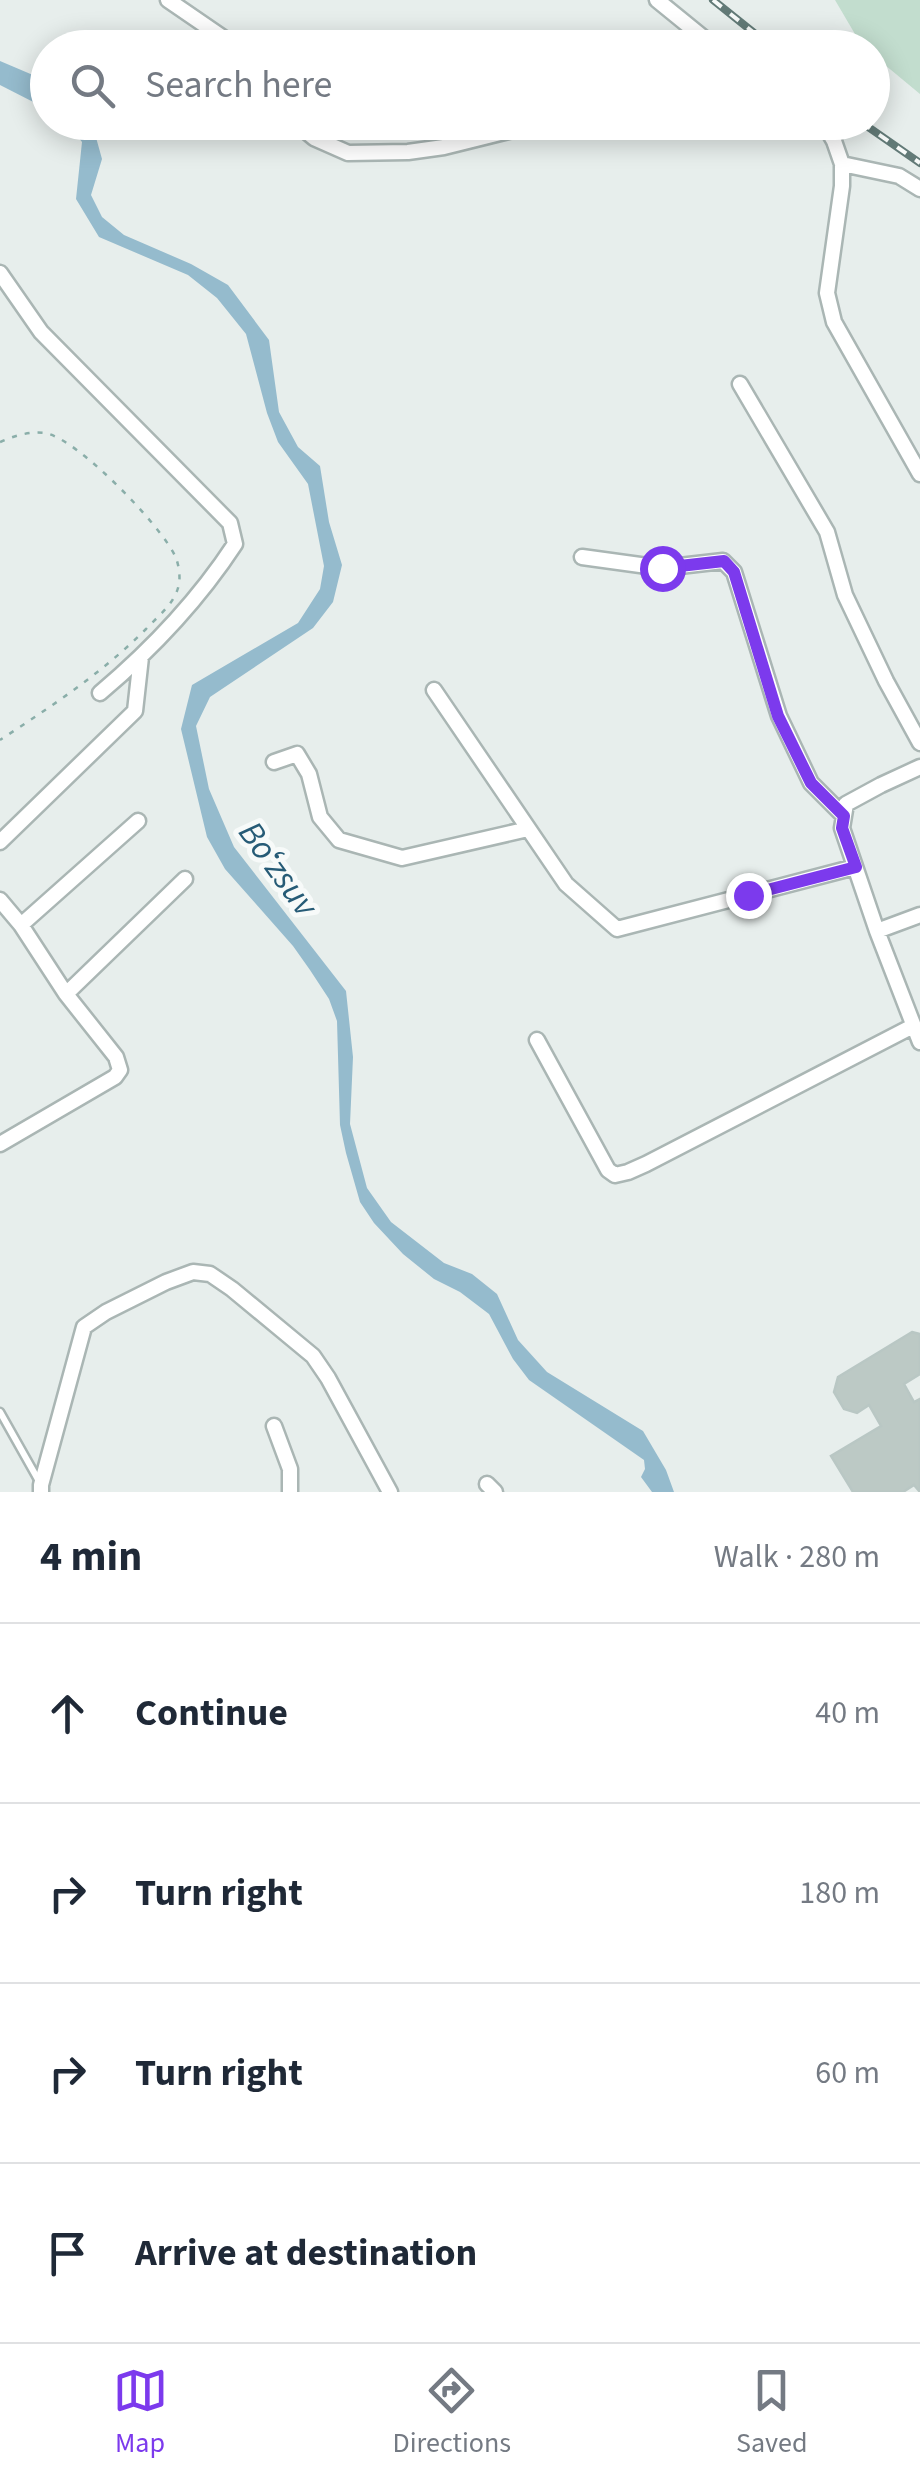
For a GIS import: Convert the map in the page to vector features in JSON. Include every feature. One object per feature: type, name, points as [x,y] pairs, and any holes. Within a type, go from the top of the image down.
[{"type":"street","points":[[168,0],[213,30]]},
{"type":"street","points":[[657,0],[694,30]]},
{"type":"street","points":[[319,140],[348,152],[408,152],[472,140]]},
{"type":"street","points":[[833,140],[842,164],[827,294],[834,322],[920,474]]},
{"type":"street","points":[[842,164],[899,176],[920,189]]},
{"type":"street","points":[[0,272],[42,332],[230,523],[235,544],[216,573],[140,657],[100,693]]},
{"type":"street","points":[[740,384],[827,532],[844,595],[920,743]]},
{"type":"street","points":[[582,557],[662,568],[724,561],[734,572],[778,716],[811,783],[844,816]]},
{"type":"street","points":[[0,842],[135,711],[140,657]]},
{"type":"street","points":[[434,690],[566,884],[617,929],[856,867]]},
{"type":"street","points":[[274,762],[297,754],[309,774],[320,817],[338,840],[402,858],[528,829]]},
{"type":"street","points":[[920,767],[846,804],[842,828],[920,1042]]},
{"type":"street","points":[[21,925],[138,821]]},
{"type":"street","points":[[66,994],[185,879]]},
{"type":"street","points":[[0,900],[116,1057],[120,1070],[115,1077],[0,1144]]},
{"type":"street","points":[[878,931],[920,916]]},
{"type":"street","points":[[537,1040],[608,1170],[616,1175],[646,1164],[912,1026]]},
{"type":"street","points":[[41,1488],[84,1327],[166,1282],[201,1272],[232,1290],[313,1356],[390,1492]]},
{"type":"street","points":[[274,1426],[290,1469],[290,1492]]},
{"type":"lane","points":[[0,1412],[41,1488]]},
{"type":"path","points":[[0,442],[19,434],[46,433],[68,443],[157,527],[176,560],[180,583],[171,604],[119,656],[0,740]]},
{"type":"green space","points":[[835,0],[920,0],[920,94],[890,69],[890,30],[853,30]]},
{"type":"water","points":[[0,61],[30,74],[30,100],[0,85]]},
{"type":"water","points":[[97,140],[102,159],[91,195],[102,217],[124,235],[228,285],[269,340],[279,412],[298,447],[320,466],[329,522],[342,565],[333,602],[313,628],[210,697],[196,726],[209,789],[234,847],[346,991],[353,1057],[350,1124],[367,1188],[391,1222],[444,1263],[472,1274],[497,1294],[518,1340],[547,1372],[643,1431],[674,1492],[652,1492],[641,1477],[644,1460],[529,1380],[489,1314],[403,1254],[360,1202],[340,1125],[337,1021],[329,999],[293,946],[225,869],[207,837],[181,729],[192,685],[298,623],[320,589],[324,566],[308,484],[278,442],[246,334],[217,298],[188,275],[99,237],[76,199],[82,142]]},
{"type":"building","points":[[912,1332],[920,1334],[920,1374],[904,1384],[914,1402],[920,1399],[920,1492],[914,1485],[903,1492],[853,1492],[831,1456],[881,1426],[869,1405],[857,1413],[844,1409],[834,1392],[838,1377]]},
{"type":"railway","points":[[713,0],[750,30]]},
{"type":"railway","points":[[887,140],[920,163]]},
{"type":"route","points":[[662,568],[724,561],[734,572],[778,716],[811,783],[844,816],[842,828],[856,867],[748,895]]},
{"type":"water label","name":"Boʻzsuv","points":[[278,869]]}]
